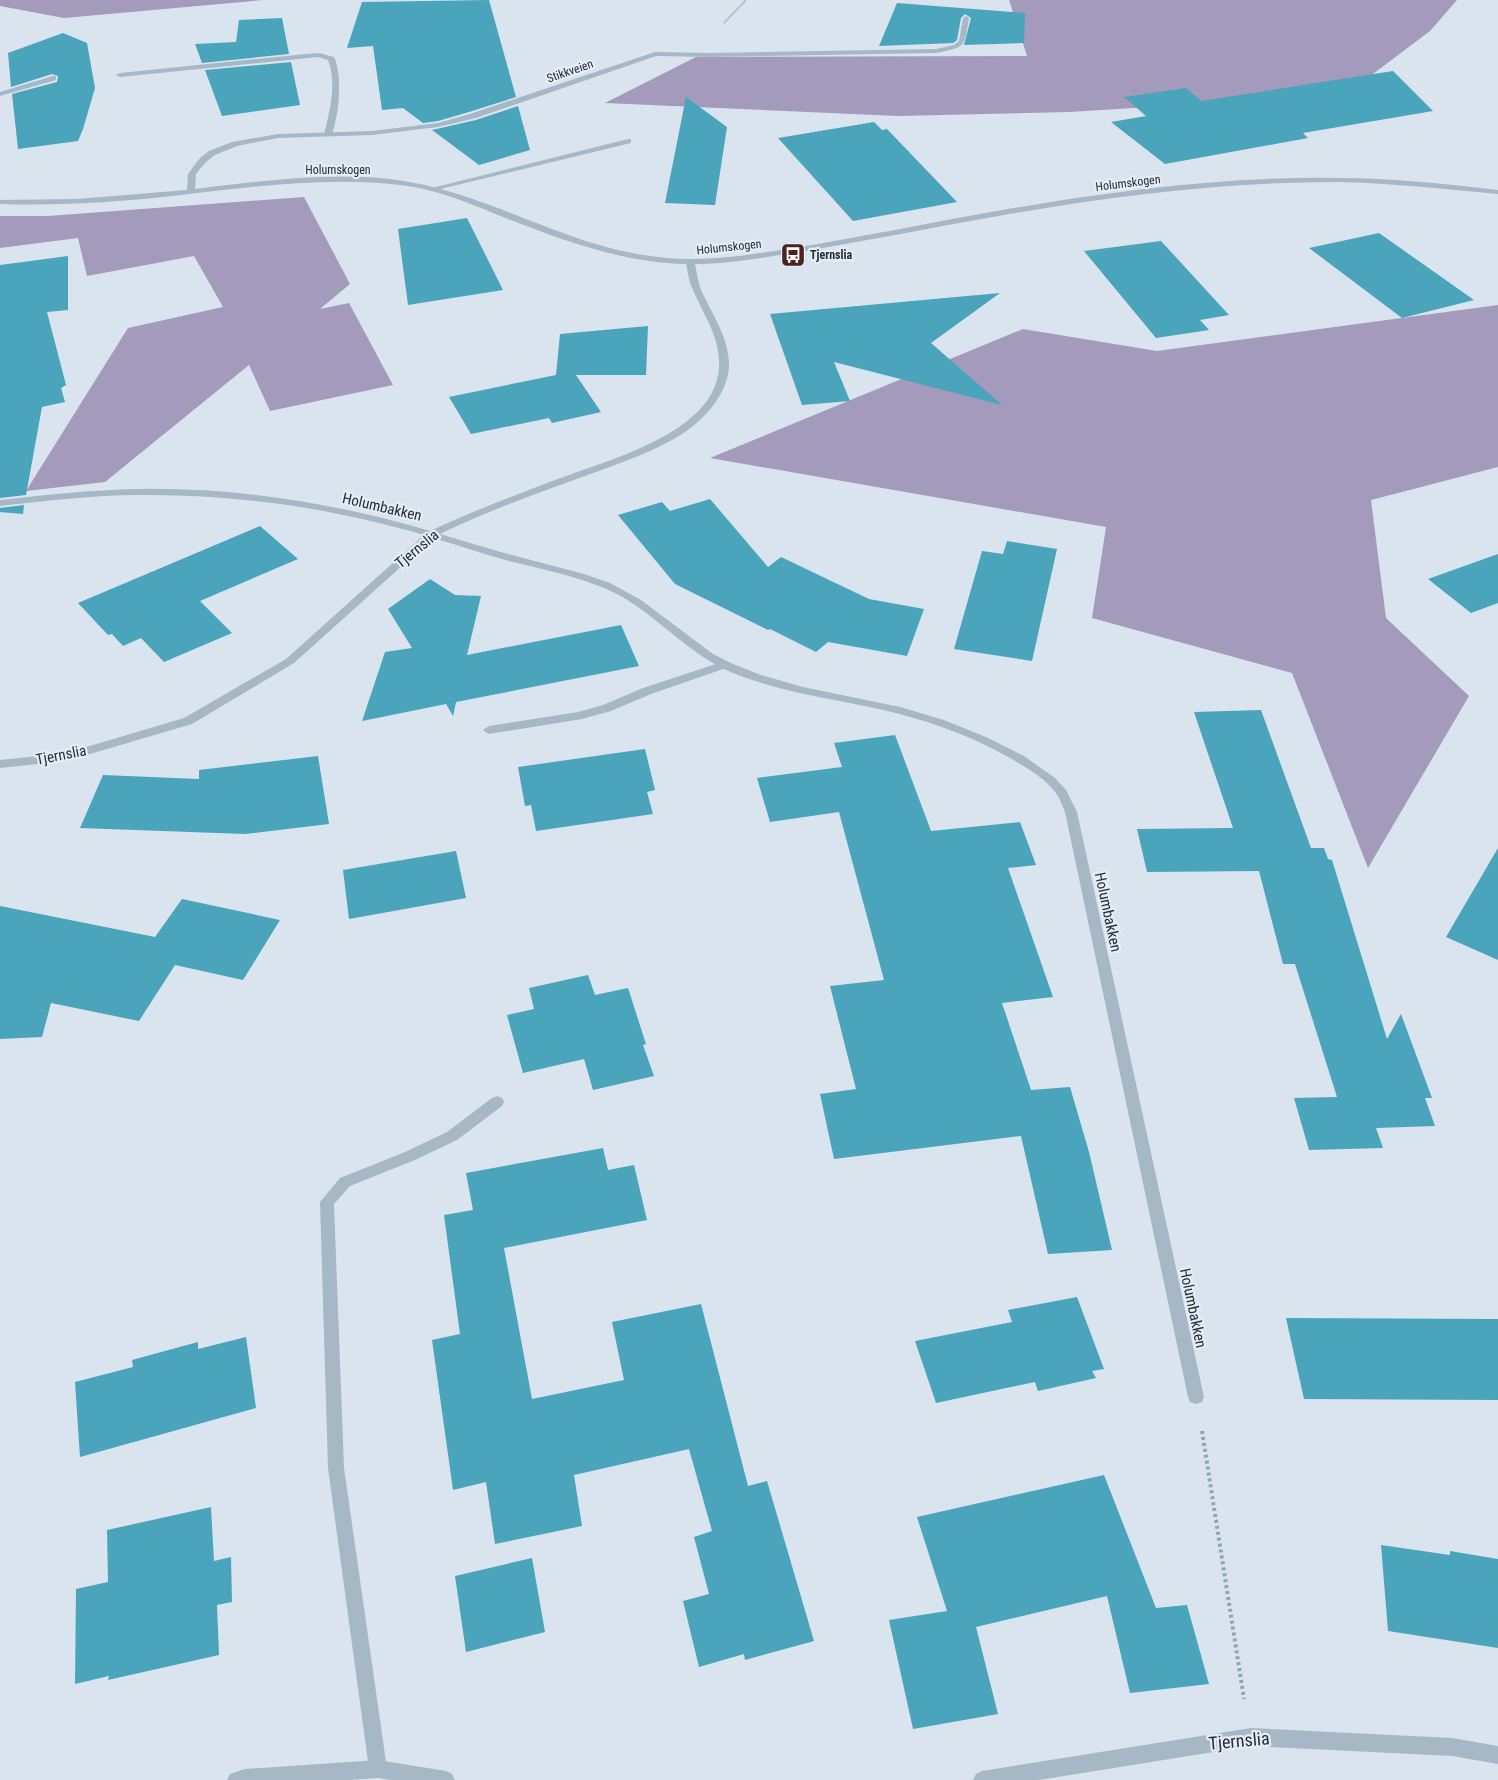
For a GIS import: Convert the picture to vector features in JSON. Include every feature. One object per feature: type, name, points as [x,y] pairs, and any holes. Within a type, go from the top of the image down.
[{"type":"street","name":"Stikkveien","points":[[190,191],[192,174],[196,167],[212,153],[223,148],[263,138],[397,131],[455,121],[655,54],[711,55],[936,51],[956,47],[962,42],[966,18]]},
{"type":"street","points":[[120,75],[306,56],[326,56],[331,59],[335,68],[333,114],[328,134]]},
{"type":"street","points":[[0,94],[53,78]]},
{"type":"street","points":[[436,188],[628,141]]},
{"type":"street","name":"Holumskogen","points":[[0,202],[69,202],[295,181],[389,181],[436,188],[570,240],[603,250],[651,260],[690,262],[769,254],[1000,213],[1181,187],[1267,181],[1327,180],[1404,183],[1498,192]]},
{"type":"street","name":"Tjernslia","points":[[0,764],[66,757],[188,721],[290,661],[431,534],[476,513],[636,454],[684,428],[697,418],[713,400],[721,385],[724,368],[724,352],[720,334],[696,288],[690,262]]},
{"type":"street","name":"Holumbakken","points":[[0,503],[88,495],[182,492],[247,497],[317,507],[372,518],[511,558],[571,573],[605,585],[638,601],[699,648],[725,665],[789,687],[882,707],[938,722],[984,740],[1012,754],[1040,772],[1060,789],[1071,812],[1196,1397]]},
{"type":"street","points":[[490,730],[578,716],[607,708],[647,691],[725,665]]},
{"type":"street","points":[[378,1769],[336,1468],[327,1202],[345,1182],[410,1156],[452,1136],[498,1102]]},
{"type":"street","name":"Tjernslia","points":[[982,1780],[1251,1737],[1452,1747],[1498,1755]]},
{"type":"street","points":[[236,1780],[378,1769],[446,1780]]},
{"type":"path","points":[[1196,1397],[1251,1737]]},
{"type":"shaded area","points":[[0,0],[263,0],[64,18],[0,6]]},
{"type":"shaded area","points":[[1009,0],[1457,0],[1430,31],[1345,95],[1069,112],[898,116],[605,103],[696,57],[1027,56]]},
{"type":"shaded area","points":[[304,197],[350,284],[320,309],[349,303],[393,385],[270,411],[249,365],[105,482],[26,491],[128,328],[223,307],[194,256],[87,276],[78,238],[0,248],[0,216],[48,216]]},
{"type":"shaded area","points":[[1498,305],[1498,467],[1371,500],[1386,618],[1469,696],[1368,868],[1292,673],[1092,618],[1106,527],[710,458],[1023,329],[1157,351]]},
{"type":"building","points":[[489,0],[516,97],[438,121],[423,123],[403,108],[382,110],[373,46],[347,48],[362,2]]},
{"type":"building","points":[[897,3],[1025,13],[1024,43],[964,45],[971,18],[965,14],[961,18],[957,40],[953,43],[879,46]]},
{"type":"building","points":[[282,18],[289,54],[202,63],[195,44],[236,42],[239,20]]},
{"type":"building","points":[[63,33],[87,43],[95,88],[83,129],[78,141],[18,149],[12,94],[57,82],[58,76],[52,74],[11,87],[8,53]]},
{"type":"building","points":[[291,62],[300,105],[222,116],[205,70]]},
{"type":"building","points":[[1393,71],[1433,111],[1303,133],[1308,138],[1165,164],[1111,122],[1146,116],[1124,97],[1186,88],[1201,101]]},
{"type":"building","points":[[686,97],[727,127],[715,205],[665,203]]},
{"type":"building","points":[[518,106],[530,150],[479,165],[432,130],[476,120]]},
{"type":"building","points":[[874,122],[882,130],[887,129],[957,202],[853,221],[778,138]]},
{"type":"building","points":[[467,218],[503,290],[408,305],[398,229]]},
{"type":"building","points":[[1379,233],[1474,300],[1402,318],[1309,248]]},
{"type":"building","points":[[1161,241],[1229,315],[1200,320],[1209,330],[1156,338],[1084,251]]},
{"type":"building","points":[[68,256],[68,310],[47,312],[66,385],[61,388],[65,402],[42,407],[26,495],[0,498],[0,265]]},
{"type":"building","points":[[1000,293],[931,343],[1002,405],[834,362],[850,401],[802,405],[770,314]]},
{"type":"building","points":[[648,326],[646,375],[576,375],[601,412],[552,423],[549,418],[471,434],[449,397],[556,375],[560,334]]},
{"type":"building","points":[[710,499],[768,567],[781,557],[869,599],[924,609],[907,656],[828,642],[816,652],[770,629],[768,630],[675,584],[618,515],[662,502],[670,511]]},
{"type":"building","points":[[24,505],[23,514],[0,512],[0,508]]},
{"type":"building","points":[[260,526],[298,559],[200,601],[232,633],[164,662],[141,638],[123,646],[112,634],[108,635],[78,603]]},
{"type":"building","points":[[1007,541],[1057,549],[1032,661],[954,649],[982,551],[1003,554]]},
{"type":"building","points":[[1498,554],[1498,603],[1471,613],[1428,579]]},
{"type":"building","points":[[430,579],[455,595],[481,596],[467,655],[621,625],[639,666],[456,702],[453,716],[446,704],[362,721],[385,652],[412,648],[388,609]]},
{"type":"building","points":[[1261,710],[1311,848],[1324,848],[1328,859],[1332,860],[1387,1039],[1401,1014],[1432,1098],[1425,1098],[1435,1126],[1376,1128],[1383,1148],[1309,1150],[1294,1098],[1337,1097],[1295,964],[1283,964],[1259,871],[1147,872],[1137,829],[1233,828],[1194,712]]},
{"type":"building","points":[[895,735],[931,831],[1020,822],[1036,865],[1008,868],[1053,997],[1002,1003],[1031,1090],[1070,1087],[1089,1152],[1112,1250],[1048,1254],[1021,1136],[834,1159],[820,1094],[856,1089],[830,986],[884,980],[839,812],[770,822],[757,778],[842,767],[834,743]]},
{"type":"building","points":[[645,749],[655,790],[647,792],[653,814],[536,831],[531,805],[525,806],[518,767]]},
{"type":"building","points":[[318,756],[329,824],[245,834],[80,828],[103,775],[199,779],[199,770]]},
{"type":"building","points":[[1498,848],[1498,960],[1446,937]]},
{"type":"building","points":[[456,851],[466,898],[349,919],[343,870]]},
{"type":"building","points":[[182,899],[280,920],[243,980],[175,965],[139,1021],[51,1003],[42,1037],[0,1039],[0,906],[155,937]]},
{"type":"building","points":[[588,975],[595,995],[628,988],[646,1044],[643,1045],[654,1076],[593,1090],[584,1059],[523,1073],[507,1015],[534,1009],[529,988]]},
{"type":"building","points":[[603,1148],[608,1170],[634,1165],[647,1220],[504,1248],[532,1399],[624,1380],[612,1322],[701,1304],[748,1486],[767,1481],[814,1641],[745,1660],[744,1654],[699,1667],[683,1601],[709,1594],[694,1537],[712,1531],[689,1449],[574,1475],[582,1526],[495,1544],[486,1482],[453,1490],[432,1340],[460,1334],[444,1215],[473,1210],[466,1173]]},
{"type":"building","points":[[1077,1297],[1104,1369],[1092,1371],[1096,1378],[1038,1391],[1035,1382],[936,1403],[915,1341],[1012,1322],[1008,1310]]},
{"type":"building","points":[[1286,1318],[1498,1319],[1498,1400],[1304,1399]]},
{"type":"building","points":[[246,1337],[256,1408],[80,1457],[75,1382],[133,1367],[132,1360],[198,1342],[198,1349]]},
{"type":"building","points":[[1104,1475],[1156,1608],[1187,1605],[1209,1684],[1130,1693],[1107,1596],[976,1627],[998,1714],[913,1729],[889,1620],[947,1611],[917,1517]]},
{"type":"building","points":[[211,1507],[214,1561],[231,1557],[232,1602],[217,1605],[219,1655],[108,1680],[109,1676],[75,1684],[76,1589],[108,1582],[107,1530]]},
{"type":"building","points":[[1381,1545],[1450,1555],[1450,1551],[1498,1559],[1498,1648],[1388,1631]]},
{"type":"building","points":[[532,1558],[545,1632],[466,1652],[455,1576]]},
{"type":"place","name":"Tjernslia","points":[[793,255]]}]
